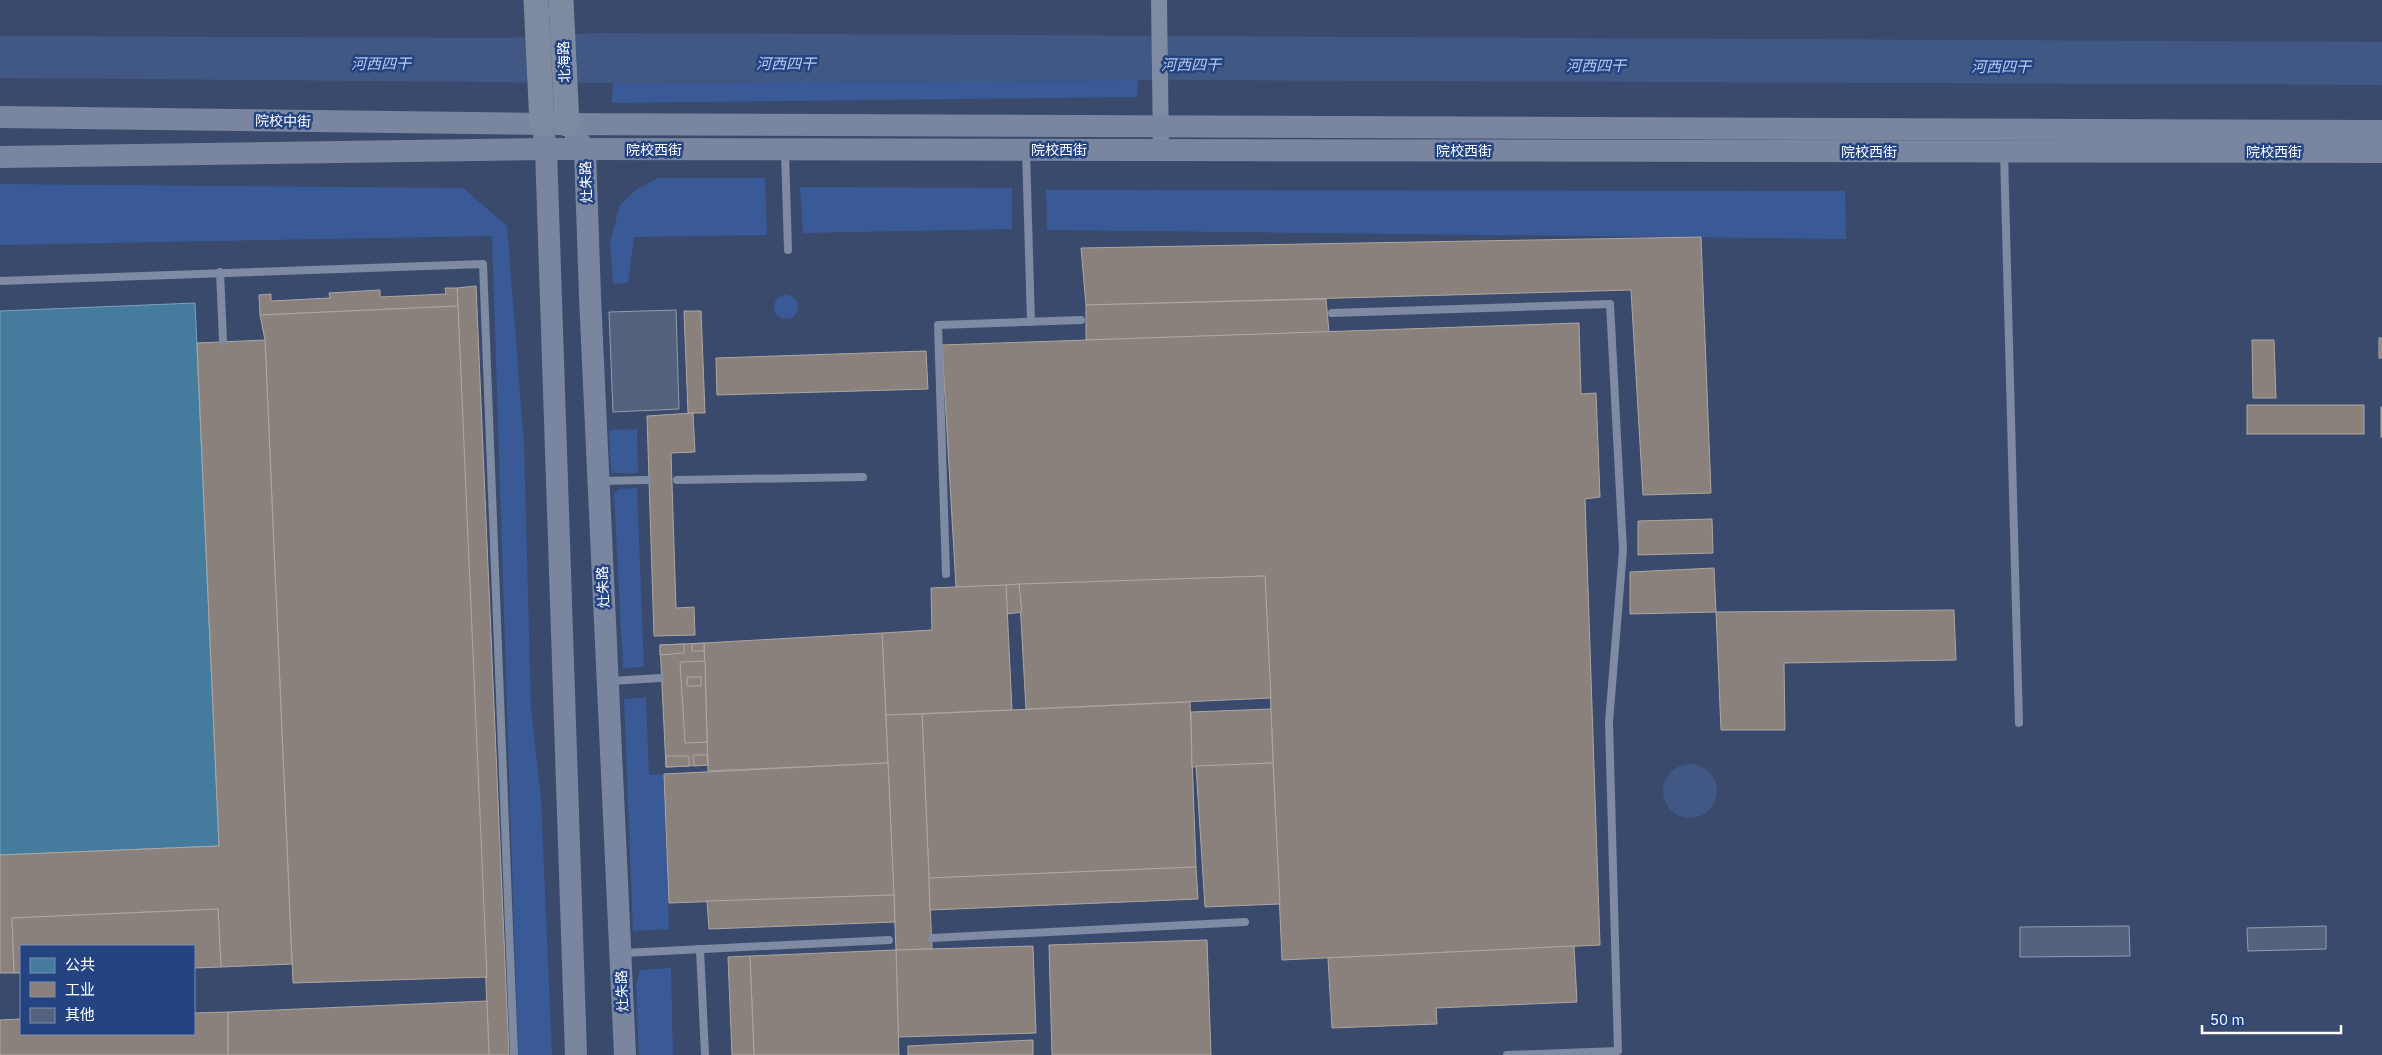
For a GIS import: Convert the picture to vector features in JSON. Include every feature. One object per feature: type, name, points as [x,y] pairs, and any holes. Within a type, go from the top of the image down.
[{"type":"main road","name":"北海路","points":[[536,0],[542,124]]},
{"type":"main road","name":"北海路","points":[[561,0],[567,124]]},
{"type":"main road","name":"院校中街","points":[[0,118],[567,124]]},
{"type":"main road","points":[[542,124],[546,150],[576,1055]]},
{"type":"main road","name":"院校西街","points":[[567,124],[2382,130]]},
{"type":"main road","name":"灶朱路","points":[[567,124],[585,150],[598,481],[625,1055]]},
{"type":"main road","points":[[0,157],[546,150]]},
{"type":"main road","name":"院校西街","points":[[546,150],[2382,152]]},
{"type":"street","points":[[1160,0],[1161,150]]},
{"type":"lane","points":[[785,150],[788,250]]},
{"type":"lane","points":[[1026,150],[1030,322]]},
{"type":"lane","points":[[2004,152],[2019,723]]},
{"type":"lane","points":[[0,280],[483,264],[514,1055]]},
{"type":"lane","points":[[220,272],[223,341]]},
{"type":"lane","points":[[1332,312],[1610,304],[1623,550],[1609,722],[1618,1051],[1507,1055]]},
{"type":"lane","points":[[946,574],[938,325],[1081,320]]},
{"type":"lane","points":[[677,480],[863,476]]},
{"type":"lane","points":[[598,481],[647,480]]},
{"type":"lane","points":[[608,681],[660,678]]},
{"type":"lane","points":[[932,938],[1245,922]]},
{"type":"lane","points":[[621,954],[889,940]]},
{"type":"lane","points":[[700,950],[705,1055]]},
{"type":"shaded area","points":[[1138,80],[1137,97],[612,103],[613,83]]},
{"type":"shaded area","points":[[658,178],[765,178],[767,235],[634,237],[628,283],[613,284],[610,242],[620,205],[637,189]]},
{"type":"shaded area","points":[[0,184],[463,188],[507,226],[524,444],[531,708],[541,799],[552,1055],[518,1055],[492,236],[0,245]]},
{"type":"shaded area","points":[[800,187],[1012,188],[1012,229],[803,233]]},
{"type":"shaded area","points":[[1046,190],[1845,191],[1846,239],[1047,230]]},
{"type":"shaded area","points":[[786,295],[794,299],[798,307],[794,315],[786,319],[778,315],[774,307],[778,299]]},
{"type":"shaded area","points":[[637,429],[638,473],[611,473],[609,430]]},
{"type":"shaded area","points":[[637,488],[644,667],[623,668],[614,494],[619,489]]},
{"type":"shaded area","points":[[646,697],[649,775],[664,774],[669,929],[633,931],[624,699]]},
{"type":"shaded area","points":[[671,968],[673,1055],[639,1055],[636,985],[640,970]]},
{"type":"water","name":"河西四干","points":[[597,33],[2382,42],[2382,85],[1138,80],[613,83],[0,78],[0,36],[503,38]]},
{"type":"water","points":[[1690,764],[1700,766],[1709,772],[1715,781],[1717,791],[1715,801],[1709,810],[1700,816],[1690,818],[1680,816],[1671,810],[1665,801],[1663,791],[1665,781],[1671,772],[1680,766]]},
{"type":"building: 公共","points":[[195,303],[219,846],[0,855],[0,311]]},
{"type":"building: 工业","points":[[1701,237],[1711,493],[1643,495],[1631,290],[1086,305],[1081,248]]},
{"type":"building: 工业","points":[[476,286],[509,1055],[489,1055],[457,288]]},
{"type":"building: 工业","points":[[445,288],[457,288],[458,306],[260,315],[259,295],[271,294],[271,301],[330,298],[329,293],[380,290],[380,297],[446,294]]},
{"type":"building: 工业","points":[[1326,299],[1329,332],[1086,340],[1086,305]]},
{"type":"building: 工业","points":[[458,306],[487,977],[293,983],[265,340],[260,315]]},
{"type":"building: 工业","points":[[684,311],[701,311],[705,413],[688,413]]},
{"type":"building: 工业","points":[[1579,323],[1581,394],[1596,393],[1600,497],[1585,499],[1600,945],[1282,960],[1265,576],[956,587],[942,345]]},
{"type":"building: 工业","points":[[2379,338],[2382,338],[2382,358],[2379,358]]},
{"type":"building: 工业","points":[[265,340],[292,964],[221,967],[218,909],[12,918],[14,973],[0,973],[0,855],[219,846],[197,343]]},
{"type":"building: 工业","points":[[2252,340],[2274,340],[2276,398],[2253,398]]},
{"type":"building: 工业","points":[[926,351],[928,389],[717,395],[716,358]]},
{"type":"building: 工业","points":[[2247,405],[2364,405],[2364,434],[2247,434]]},
{"type":"building: 工业","points":[[2382,407],[2382,437],[2381,437]]},
{"type":"building: 工业","points":[[693,413],[695,452],[671,453],[676,608],[694,607],[695,635],[654,636],[647,416]]},
{"type":"building: 工业","points":[[1712,519],[1713,553],[1638,555],[1638,521]]},
{"type":"building: 工业","points":[[1714,568],[1716,612],[1630,614],[1630,572]]},
{"type":"building: 工业","points":[[1265,576],[1271,698],[1026,709],[1019,584]]},
{"type":"building: 工业","points":[[1019,584],[1022,612],[1007,614],[1006,585]]},
{"type":"building: 工业","points":[[1006,585],[1012,710],[886,715],[882,633],[932,630],[931,588]]},
{"type":"building: 工业","points":[[1954,610],[1956,660],[1784,663],[1785,730],[1721,730],[1716,612]]},
{"type":"building: 工业","points":[[882,633],[888,763],[708,771],[704,643]]},
{"type":"building: 工业","points":[[704,643],[708,765],[666,767],[660,645]]},
{"type":"building: 工业","points":[[704,643],[704,651],[692,651],[692,644]]},
{"type":"building: 工业","points":[[684,644],[684,653],[660,655],[660,645]]},
{"type":"building: 工业","points":[[705,661],[707,742],[685,743],[680,662]]},
{"type":"building: 工业","points":[[687,677],[701,677],[701,686],[687,686]]},
{"type":"building: 工业","points":[[1190,702],[1196,867],[929,878],[922,714]]},
{"type":"building: 工业","points":[[1271,709],[1273,763],[1192,767],[1191,712]]},
{"type":"building: 工业","points":[[922,714],[932,949],[896,950],[886,715]]},
{"type":"building: 工业","points":[[693,755],[707,755],[708,765],[694,766]]},
{"type":"building: 工业","points":[[666,756],[689,756],[689,766],[666,767]]},
{"type":"building: 工业","points":[[888,763],[894,895],[669,903],[664,774]]},
{"type":"building: 工业","points":[[1273,763],[1280,904],[1205,907],[1196,766]]},
{"type":"building: 工业","points":[[1196,867],[1198,899],[930,910],[929,878]]},
{"type":"building: 工业","points":[[894,895],[895,922],[709,929],[707,901]]},
{"type":"building: 工业","points":[[218,909],[221,967],[195,968],[195,945],[20,945],[20,973],[14,973],[12,918]]},
{"type":"building: 工业","points":[[1207,940],[1211,1055],[1052,1055],[1049,945]]},
{"type":"building: 工业","points":[[1033,946],[1036,1033],[898,1037],[896,950]]},
{"type":"building: 工业","points":[[1574,946],[1577,1002],[1436,1008],[1437,1024],[1332,1028],[1328,958]]},
{"type":"building: 工业","points":[[896,950],[899,1055],[754,1055],[750,956]]},
{"type":"building: 工业","points":[[750,956],[754,1055],[732,1055],[728,957]]},
{"type":"building: 工业","points":[[487,1001],[489,1055],[228,1055],[228,1012]]},
{"type":"building: 工业","points":[[228,1012],[228,1055],[0,1055],[0,1020],[20,1019],[20,1035],[195,1035],[195,1013]]},
{"type":"building: 工业","points":[[1033,1040],[1033,1055],[908,1055],[908,1046]]},
{"type":"building: 其他","points":[[676,310],[679,409],[613,412],[609,312]]},
{"type":"building: 其他","points":[[2129,926],[2130,956],[2020,957],[2020,927]]},
{"type":"building: 其他","points":[[2326,926],[2326,949],[2248,951],[2247,928]]}]
